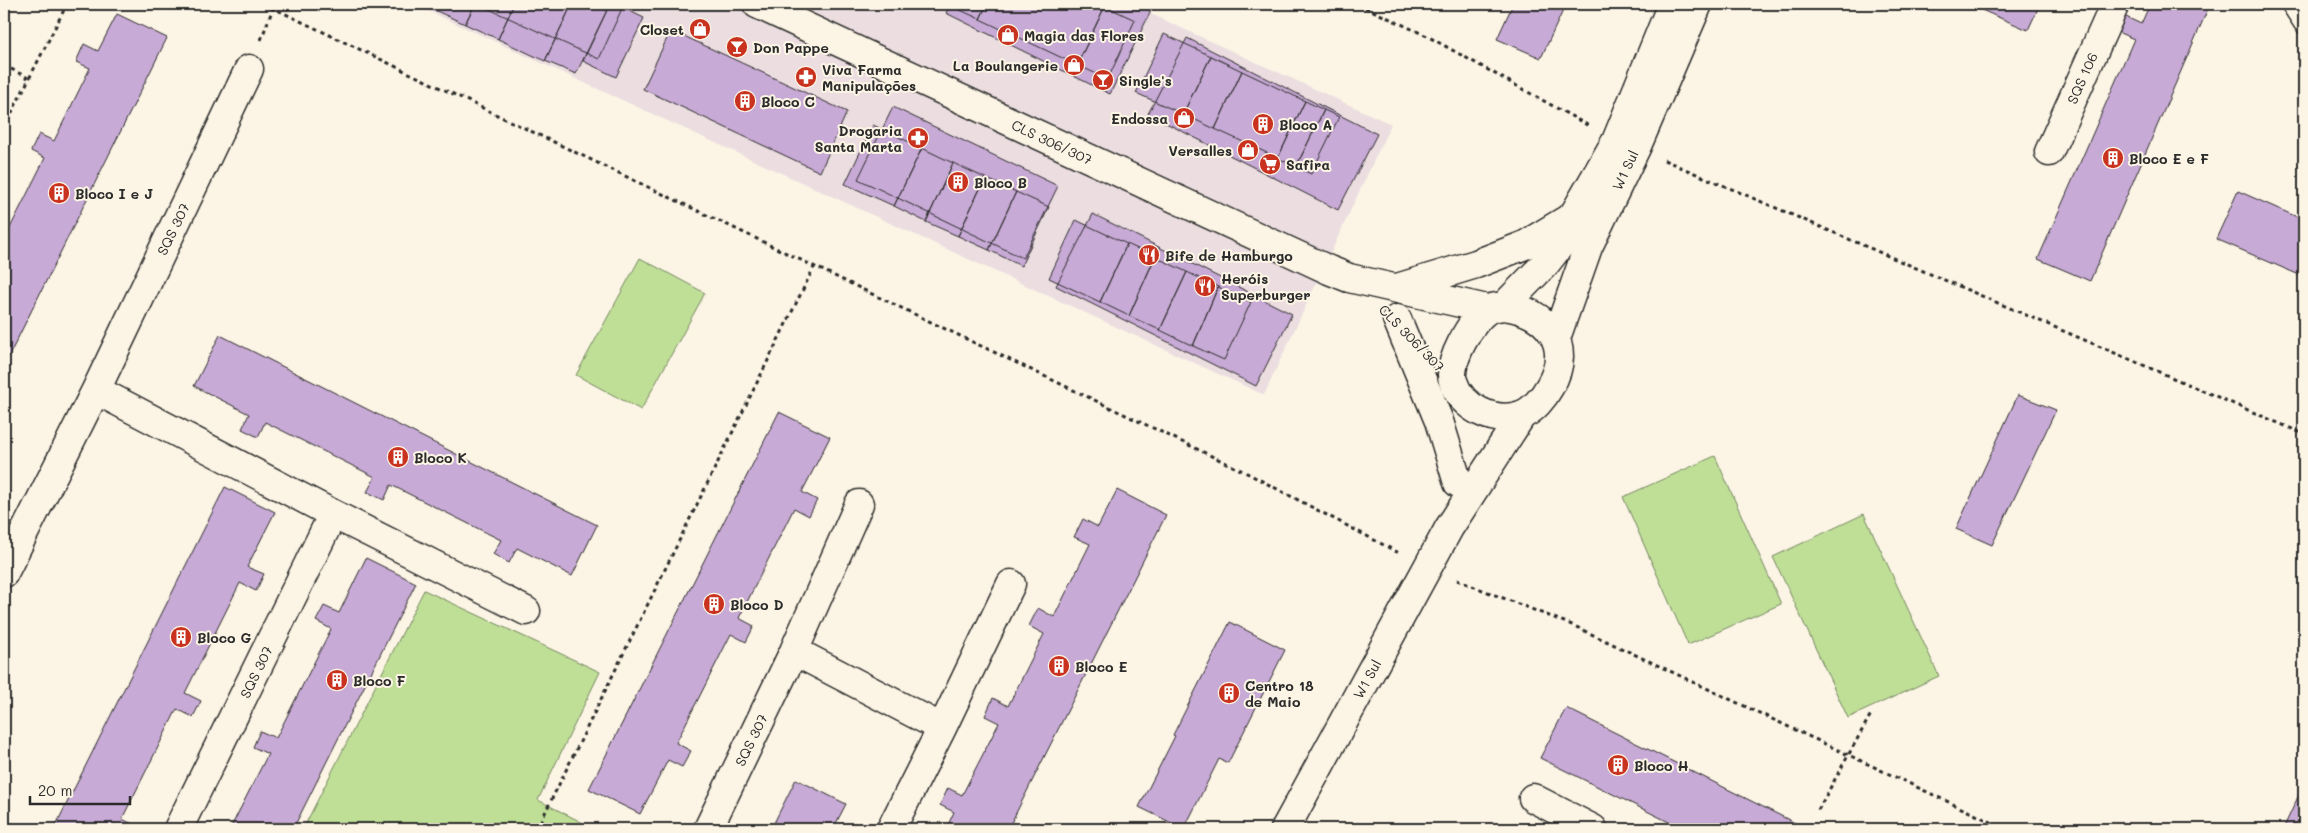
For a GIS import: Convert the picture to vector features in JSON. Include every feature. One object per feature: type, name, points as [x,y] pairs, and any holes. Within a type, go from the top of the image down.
[{"type":"street","name":"CLS 306/307","points":[[757,4],[1349,278],[1495,308]]},
{"type":"street","name":"W1 Sul","points":[[1556,338],[1626,145],[1672,4]]},
{"type":"street","name":"W1 Sul","points":[[1495,308],[1546,263],[1564,240],[1573,216],[1626,145],[1698,4]]},
{"type":"street","name":"SQS 106","points":[[2049,152],[2115,4]]},
{"type":"street","name":"SQS 307","points":[[4,573],[96,390],[250,69]]},
{"type":"street","points":[[1396,289],[1476,264],[1526,245],[1573,216]]},
{"type":"street","name":"CLS 306/307","points":[[1349,278],[1397,319],[1456,387]]},
{"type":"street","points":[[1495,308],[1521,308],[1536,316],[1550,328],[1556,338],[1558,343],[1556,376],[1536,404],[1522,415],[1504,418],[1487,415],[1472,407],[1456,387],[1458,351],[1466,334],[1495,308]]},
{"type":"street","points":[[1397,319],[1439,421],[1458,483]]},
{"type":"street","name":"W1 Sul","points":[[1449,528],[1458,483],[1456,387]]},
{"type":"street","points":[[96,390],[333,514],[526,611]]},
{"type":"street","name":"W1 Sul","points":[[1285,829],[1449,528],[1522,415]]},
{"type":"street","name":"SQS 307","points":[[708,829],[794,651],[859,504]]},
{"type":"street","name":"SQS 307","points":[[178,829],[333,514]]},
{"type":"street","points":[[891,829],[1011,584]]},
{"type":"street","points":[[794,651],[942,728]]},
{"type":"street","points":[[1533,798],[1593,829]]},
{"type":"lane","points":[[2291,4],[2304,24]]},
{"type":"path","points":[[4,128],[67,4]]},
{"type":"path","points":[[263,4],[273,6],[1243,471],[1428,568],[1572,625],[2006,829]]},
{"type":"path","points":[[1358,4],[1427,36],[1626,145],[2304,434]]},
{"type":"path","points":[[250,69],[273,6]]},
{"type":"path","points":[[4,65],[28,78]]},
{"type":"path","points":[[537,829],[814,267]]},
{"type":"path","points":[[1818,810],[1871,714]]},
{"type":"shaded area","points":[[413,4],[1129,4],[1391,124],[1264,395]]},
{"type":"green space","points":[[640,258],[705,293],[641,410],[576,375]]},
{"type":"green space","points":[[1715,456],[1781,604],[1688,645],[1623,497]]},
{"type":"green space","points":[[1864,514],[1939,676],[1848,718],[1773,557]]},
{"type":"green space","points":[[424,590],[600,672],[538,800],[595,829],[303,829]]},
{"type":"building","points":[[435,4],[475,4],[465,24],[432,9]]},
{"type":"building","points":[[475,4],[514,4],[498,39],[465,24]]},
{"type":"building","points":[[478,4],[624,4],[599,59]]},
{"type":"building","points":[[514,4],[572,4],[545,61],[498,39]]},
{"type":"building","points":[[572,4],[610,4],[576,74],[545,61]]},
{"type":"building","points":[[610,4],[615,4],[644,18],[616,77],[583,61]]},
{"type":"building","points":[[947,4],[987,4],[980,19]]},
{"type":"building","points":[[950,4],[1136,4],[1151,11],[1110,94],[946,13]]},
{"type":"building","points":[[987,4],[1099,4],[1105,6],[1077,65],[980,19]]},
{"type":"building","points":[[1513,4],[1566,4],[1541,58],[1497,39]]},
{"type":"building","points":[[1979,4],[2040,4],[2028,30],[1977,8]]},
{"type":"building","name":"Bloco E e F","points":[[2150,4],[2210,4],[2090,281],[2038,259],[2134,39],[2115,31],[2124,16],[2141,24]]},
{"type":"building","points":[[1105,6],[1135,20],[1108,79],[1077,65]]},
{"type":"building","name":"Bloco I e J","points":[[117,14],[167,38],[4,366],[4,228],[9,230],[45,158],[31,151],[39,134],[54,141],[90,68],[76,62],[84,44],[98,51]]},
{"type":"building","name":"Bloco C","points":[[671,30],[847,112],[820,172],[643,89]]},
{"type":"building","points":[[1164,34],[1211,56],[1183,114],[1136,93]]},
{"type":"building","name":"Bloco A","points":[[1187,38],[1377,134],[1338,210],[1148,114]]},
{"type":"building","points":[[1211,56],[1242,71],[1215,129],[1183,114]]},
{"type":"building","points":[[1242,71],[1305,101],[1278,158],[1215,129]]},
{"type":"building","points":[[1305,101],[1324,110],[1296,167],[1278,158]]},
{"type":"building","name":"Bloco B","points":[[893,107],[1058,186],[1023,258],[858,179]]},
{"type":"building","points":[[1324,110],[1339,117],[1311,174],[1296,167]]},
{"type":"building","points":[[873,125],[922,148],[894,206],[845,184]]},
{"type":"building","points":[[922,148],[953,163],[926,222],[894,206]]},
{"type":"building","points":[[953,163],[985,178],[958,236],[926,222]]},
{"type":"building","points":[[985,178],[1016,192],[989,250],[958,236]]},
{"type":"building","points":[[2238,191],[2304,220],[2304,277],[2216,239]]},
{"type":"building","points":[[1016,192],[1049,207],[1021,266],[989,250]]},
{"type":"building","points":[[1093,214],[1292,314],[1256,386],[1056,286]]},
{"type":"building","points":[[1076,220],[1127,244],[1100,302],[1049,278]]},
{"type":"building","points":[[1127,244],[1155,257],[1129,316],[1100,302]]},
{"type":"building","points":[[1155,257],[1187,272],[1160,330],[1129,316]]},
{"type":"building","points":[[1187,272],[1218,287],[1193,346],[1160,330]]},
{"type":"building","points":[[1218,287],[1251,302],[1224,360],[1193,346]]},
{"type":"building","name":"Bloco K","points":[[220,335],[597,525],[572,576],[517,548],[509,563],[493,554],[501,540],[391,485],[384,500],[367,492],[375,477],[265,422],[258,437],[242,429],[249,414],[194,386]]},
{"type":"building","points":[[2018,395],[2056,410],[1992,545],[1956,529]]},
{"type":"building","name":"Bloco D","points":[[779,412],[830,437],[802,492],[817,500],[809,516],[794,508],[739,618],[754,626],[746,642],[731,634],[676,743],[691,751],[682,767],[668,760],[640,814],[589,789]]},
{"type":"building","name":"Bloco G","points":[[225,487],[275,512],[247,567],[264,574],[256,591],[240,583],[185,693],[201,701],[193,717],[177,709],[122,819],[137,826],[135,829],[54,829]]},
{"type":"building","name":"Bloco E","points":[[1117,490],[1166,515],[1008,829],[946,829],[954,812],[940,805],[948,788],[962,795],[999,723],[985,716],[993,698],[1008,706],[1044,634],[1029,626],[1038,608],[1054,617],[1090,544],[1074,537],[1083,519],[1098,527]]},
{"type":"building","name":"Bloco F","points":[[366,558],[416,583],[293,829],[230,829],[268,754],[253,747],[260,731],[276,738],[331,629],[316,621],[324,606],[339,613]]},
{"type":"building","name":"Centro 18 de Maio","points":[[1230,622],[1285,650],[1228,763],[1219,759],[1184,829],[1139,807]]},
{"type":"building","name":"Bloco H","points":[[1566,708],[1807,829],[1683,829],[1540,758]]},
{"type":"building","points":[[796,779],[846,804],[833,829],[771,829]]},
{"type":"building","points":[[2304,784],[2304,829],[2283,829]]},
{"type":"place","name":"Closet","points":[[700,29]]},
{"type":"place","name":"Magia das Flores","points":[[1008,35]]},
{"type":"place","name":"Don Pappe","points":[[737,47]]},
{"type":"place","name":"La Boulangerie","points":[[1074,65]]},
{"type":"place","name":"Viva Farma Manipulações","points":[[806,77]]},
{"type":"place","name":"Single's","points":[[1103,80]]},
{"type":"place","name":"Bloco C","points":[[745,101]]},
{"type":"place","name":"Endossa","points":[[1184,118]]},
{"type":"place","name":"Bloco A","points":[[1263,124]]},
{"type":"place","name":"Drogaria Santa Marta","points":[[918,138]]},
{"type":"place","name":"Versalles","points":[[1248,150]]},
{"type":"place","name":"Bloco E e F","points":[[2113,158]]},
{"type":"place","name":"Safira","points":[[1270,164]]},
{"type":"place","name":"Bloco B","points":[[958,182]]},
{"type":"place","name":"Bloco I e J","points":[[59,193]]},
{"type":"place","name":"Bife de Hamburgo","points":[[1149,255]]},
{"type":"place","name":"Heróis Superburger","points":[[1205,286]]},
{"type":"place","name":"Bloco K","points":[[398,457]]},
{"type":"place","name":"Bloco D","points":[[714,604]]},
{"type":"place","name":"Bloco G","points":[[181,637]]},
{"type":"place","name":"Bloco E","points":[[1059,666]]},
{"type":"place","name":"Bloco F","points":[[337,680]]},
{"type":"place","name":"Centro 18 de Maio","points":[[1229,693]]},
{"type":"place","name":"Bloco H","points":[[1618,765]]}]
